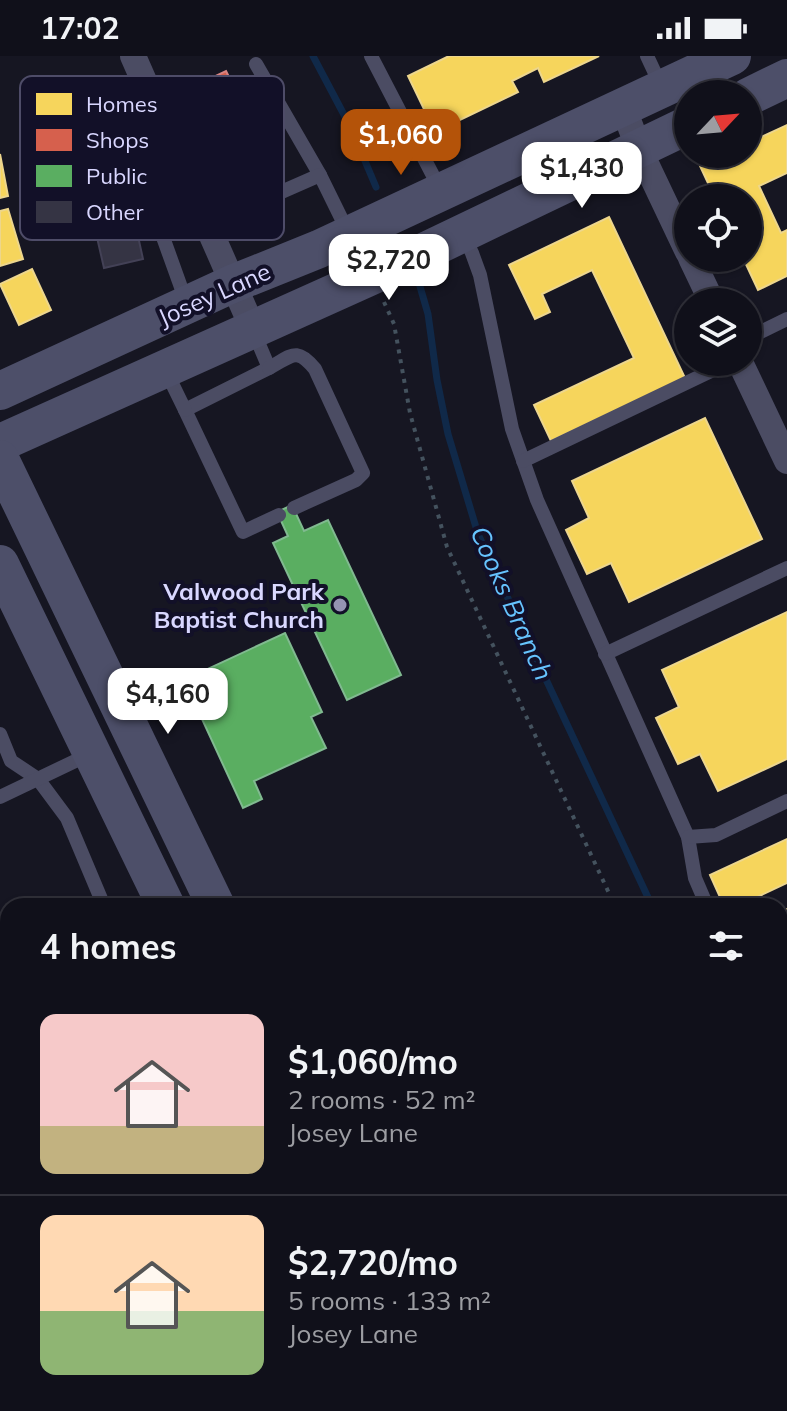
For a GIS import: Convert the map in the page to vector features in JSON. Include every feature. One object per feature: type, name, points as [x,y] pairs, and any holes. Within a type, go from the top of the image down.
[{"type":"main road","name":"Josey Lane","points":[[0,391],[232,284],[319,249],[623,107],[655,72],[732,56]]},
{"type":"main road","points":[[762,90],[787,78]]},
{"type":"main road","name":"Josey Lane","points":[[0,443],[463,233],[674,132]]},
{"type":"main road","points":[[0,459],[206,898]]},
{"type":"main road","points":[[0,564],[162,898]]},
{"type":"street","points":[[133,56],[142,76]]},
{"type":"street","points":[[623,107],[674,223]]},
{"type":"street","points":[[213,240],[253,329]]},
{"type":"street","points":[[747,376],[787,461]]},
{"type":"lane","points":[[371,56],[441,192]]},
{"type":"lane","points":[[256,64],[263,76]]},
{"type":"lane","points":[[284,113],[349,234]]},
{"type":"lane","points":[[284,191],[320,175]]},
{"type":"lane","points":[[463,233],[480,275],[512,429],[537,500],[688,837],[695,878],[704,898]]},
{"type":"lane","points":[[164,240],[187,305]]},
{"type":"lane","points":[[762,331],[787,319]]},
{"type":"lane","points":[[253,329],[269,368]]},
{"type":"lane","points":[[185,410],[296,354],[304,356],[315,369],[363,473],[356,480],[294,508]]},
{"type":"lane","points":[[165,369],[243,532],[279,515]]},
{"type":"lane","points":[[523,461],[701,376]]},
{"type":"lane","points":[[605,654],[787,568]]},
{"type":"lane","points":[[0,735],[11,761],[38,779],[67,818],[101,898]]},
{"type":"lane","points":[[0,797],[92,753]]},
{"type":"lane","points":[[688,837],[716,835],[787,801]]},
{"type":"path","points":[[380,296],[394,324],[410,413],[447,547],[611,898]]},
{"type":"building: Homes","points":[[449,56],[599,56],[544,82],[538,68],[512,81],[518,92],[435,132],[408,76]]},
{"type":"building: Homes","points":[[787,125],[787,173],[762,185],[708,184],[701,168],[762,168],[762,137]]},
{"type":"building: Homes","points":[[0,154],[8,196],[0,198]]},
{"type":"building: Homes","points":[[762,192],[781,233],[787,230],[787,276],[757,288],[750,272],[762,272]]},
{"type":"building: Homes","points":[[8,209],[23,259],[0,266],[0,211]]},
{"type":"building: Homes","points":[[609,217],[674,355],[674,376],[685,378],[551,441],[534,405],[634,358],[592,270],[542,294],[550,312],[535,319],[509,265]]},
{"type":"building: Homes","points":[[32,269],[51,310],[19,325],[0,284]]},
{"type":"building: Homes","points":[[705,418],[762,539],[629,602],[611,563],[587,574],[566,530],[589,518],[572,481]]},
{"type":"building: Homes","points":[[787,612],[787,759],[718,791],[700,754],[678,764],[656,718],[679,707],[662,670]]},
{"type":"building: Homes","points":[[787,839],[787,883],[755,898],[720,898],[710,875]]},
{"type":"building: Public","points":[[292,505],[304,531],[328,520],[401,675],[347,700],[273,543],[288,536],[277,512]]},
{"type":"building: Public","points":[[285,633],[322,712],[311,717],[326,748],[254,781],[262,799],[243,808],[184,680]]},
{"type":"building: Other","points":[[98,240],[139,240],[143,259],[104,268]]},
{"type":"waterway","name":"Cooks Branch","points":[[313,56],[351,128],[376,187]]},
{"type":"waterway","name":"Cooks Branch","points":[[419,283],[428,314],[448,434],[478,534],[648,898]]},
{"type":"place","name":"Valwood Park Baptist Church","points":[[340,605]]}]
